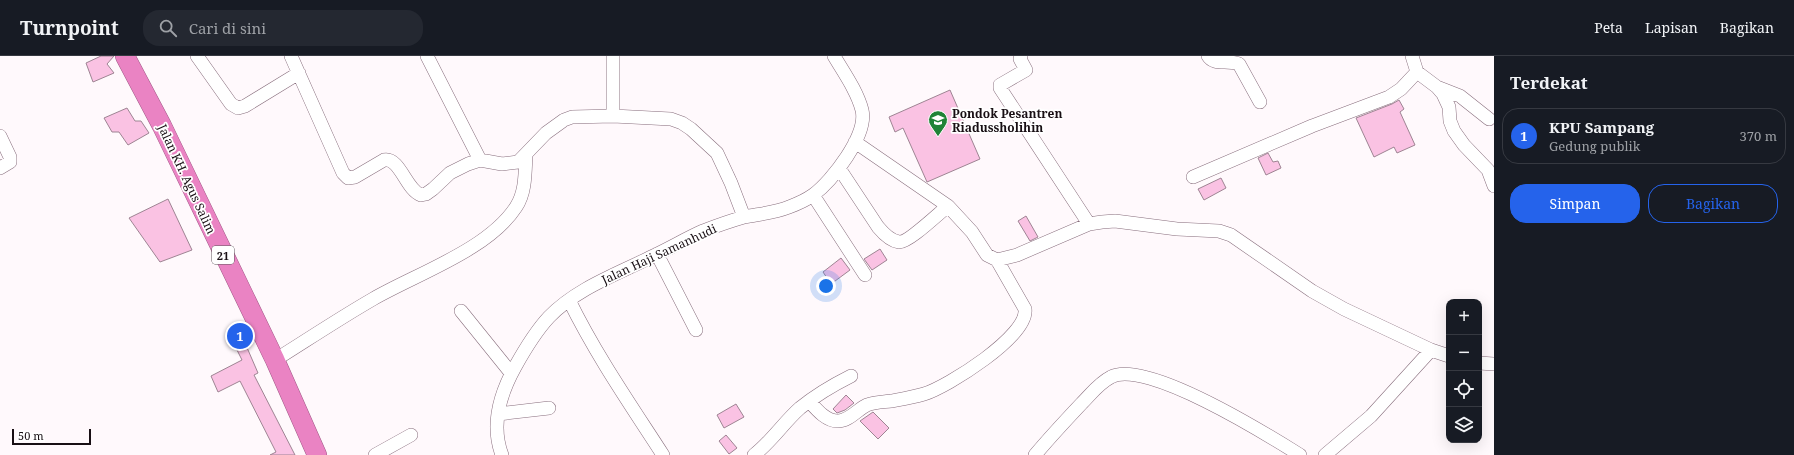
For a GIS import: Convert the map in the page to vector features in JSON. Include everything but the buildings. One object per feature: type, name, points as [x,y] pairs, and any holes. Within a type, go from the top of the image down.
[{"type":"highway","name":"Jalan KH. Agus Salim","points":[[125,56],[162,126],[275,360],[317,455]]},
{"type":"street","points":[[198,56],[231,104],[238,108],[245,106],[299,73]]},
{"type":"street","points":[[291,56],[342,173],[348,178],[355,177],[388,159],[396,165],[414,191],[421,196],[426,194],[457,169],[480,160],[511,164],[518,162],[546,133],[564,120],[572,117],[613,116],[671,120],[682,123],[691,128],[716,153],[744,218]]},
{"type":"street","points":[[426,56],[480,160]]},
{"type":"street","points":[[613,56],[613,116]]},
{"type":"street","name":"Jalan Haji Samanhudi","points":[[502,455],[497,432],[498,414],[503,392],[511,373],[539,328],[549,317],[569,300],[600,281],[702,232],[744,218],[778,211],[813,195],[826,184],[839,168],[855,142],[862,124],[862,111],[850,82],[834,56]]},
{"type":"street","points":[[1021,56],[1020,59],[1026,70],[1000,85],[1000,88],[1089,224]]},
{"type":"street","points":[[1208,56],[1210,60],[1217,62],[1227,61],[1239,64],[1260,102]]},
{"type":"street","points":[[1412,56],[1417,72],[1437,87],[1443,94],[1449,107],[1450,121],[1454,131],[1464,145],[1488,170],[1494,186]]},
{"type":"street","points":[[1192,177],[1312,126],[1389,97],[1402,89],[1417,72]]},
{"type":"street","points":[[1437,87],[1460,96],[1489,119]]},
{"type":"street","points":[[0,136],[10,156],[10,162],[0,168]]},
{"type":"street","points":[[809,401],[828,419],[843,420],[867,405],[925,394],[972,369],[1006,340],[1026,317],[1025,310],[997,260],[987,255],[972,232],[948,206],[855,142]]},
{"type":"street","points":[[275,360],[374,298],[444,263],[489,234],[506,220],[522,196],[526,154]]},
{"type":"street","points":[[839,168],[878,227],[883,233],[898,242],[904,241],[914,234],[948,206]]},
{"type":"street","points":[[813,195],[865,275]]},
{"type":"street","points":[[997,260],[1017,255],[1089,224],[1115,221],[1177,229],[1219,231],[1231,235],[1312,291],[1337,305],[1431,350],[1446,355]]},
{"type":"street","points":[[657,254],[696,330]]},
{"type":"street","points":[[569,300],[584,331],[604,365],[663,455]]},
{"type":"street","points":[[461,311],[511,373]]},
{"type":"street","points":[[1325,455],[1371,416],[1431,350]]},
{"type":"street","points":[[1482,363],[1494,364]]},
{"type":"street","points":[[1035,455],[1057,429],[1101,383],[1112,376],[1126,373],[1142,375],[1199,398],[1260,430],[1300,455]]},
{"type":"street","points":[[754,455],[763,448],[791,417],[809,401],[823,391],[851,376]]},
{"type":"street","points":[[498,414],[549,408]]},
{"type":"street","points":[[375,455],[411,435]]},
{"type":"place","name":"Pondok Pesantren Riadussholihin","points":[[938,137]]},
{"type":"place","name":"KPU Sampang","points":[[240,336]]}]
